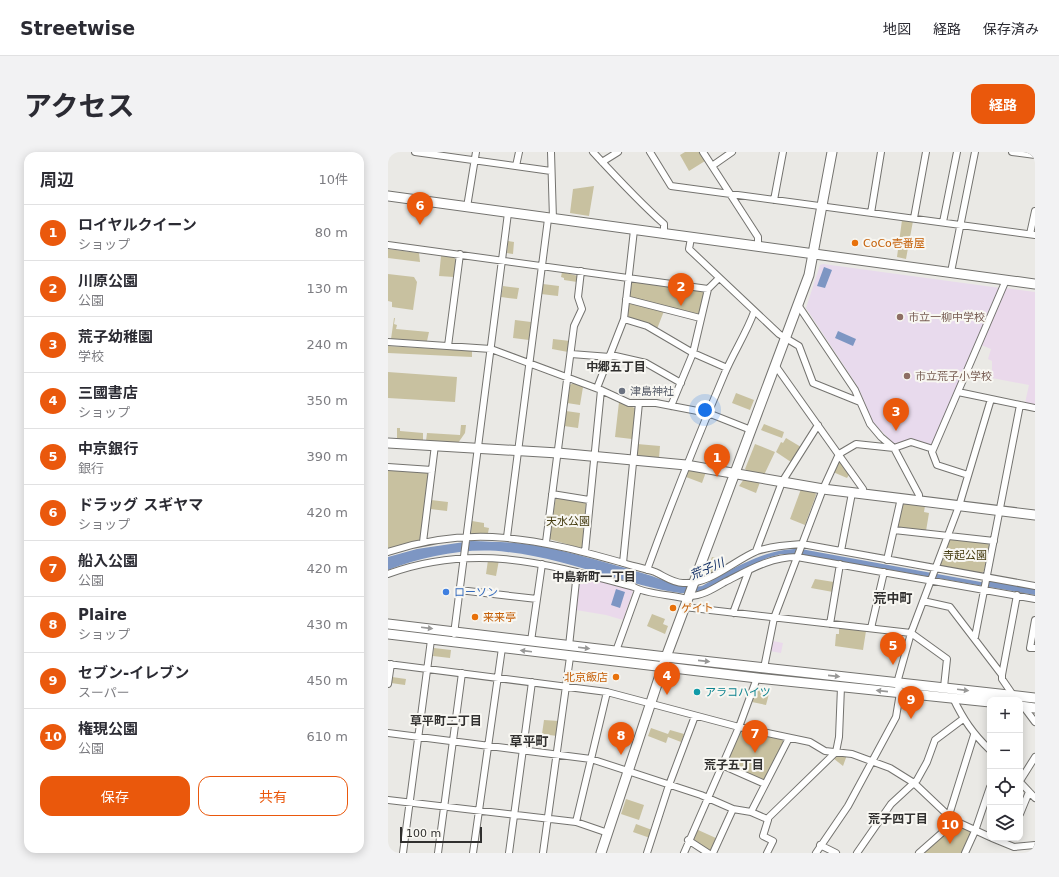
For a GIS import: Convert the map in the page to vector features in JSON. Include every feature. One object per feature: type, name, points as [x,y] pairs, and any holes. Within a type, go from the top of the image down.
[{"type":"street","points":[[415,152],[551,171]]},
{"type":"street","points":[[467,207],[476,152]]},
{"type":"street","points":[[516,166],[519,152]]},
{"type":"street","points":[[507,537],[542,265],[550,219],[551,152]]},
{"type":"street","points":[[592,152],[622,181],[635,198],[664,224],[664,234]]},
{"type":"street","points":[[602,162],[618,152]]},
{"type":"street","points":[[650,152],[671,186],[1033,234],[1035,211]]},
{"type":"street","points":[[703,152],[758,237],[758,247]]},
{"type":"street","points":[[712,166],[732,152]]},
{"type":"street","points":[[774,200],[783,152]]},
{"type":"street","points":[[601,853],[662,667],[810,275],[832,152]]},
{"type":"street","points":[[871,212],[881,152]]},
{"type":"street","points":[[914,218],[926,152]]},
{"type":"street","points":[[943,222],[957,152]]},
{"type":"street","points":[[951,272],[975,152]]},
{"type":"street","points":[[1012,152],[1035,155]]},
{"type":"street","points":[[388,196],[1035,284]]},
{"type":"street","points":[[453,642],[508,213]]},
{"type":"street","points":[[585,552],[599,389],[624,320],[634,230]]},
{"type":"street","points":[[691,238],[689,249],[754,312],[785,339],[799,346],[812,383],[860,402]]},
{"type":"street","points":[[388,245],[708,289]]},
{"type":"street","points":[[448,346],[460,254]]},
{"type":"street","points":[[546,542],[574,326],[582,308],[578,298],[581,271]]},
{"type":"street","points":[[671,406],[693,353],[708,289],[718,278]]},
{"type":"street","points":[[968,475],[937,465],[932,452],[1006,280]]},
{"type":"street","points":[[626,299],[700,318]]},
{"type":"street","points":[[798,305],[855,390],[870,424],[881,437],[894,448],[919,495],[919,501]]},
{"type":"street","points":[[647,570],[686,465],[727,368],[746,334],[754,312]]},
{"type":"street","points":[[624,320],[648,326],[693,353],[727,368]]},
{"type":"street","points":[[388,342],[491,349],[599,389],[629,403],[671,406],[708,413],[751,430]]},
{"type":"street","points":[[571,354],[610,356],[646,363],[681,383]]},
{"type":"street","points":[[775,366],[864,489],[863,494]]},
{"type":"street","points":[[958,392],[1035,408]]},
{"type":"street","points":[[816,853],[848,806],[896,718],[900,693],[897,683],[911,633],[948,536],[991,399]]},
{"type":"street","points":[[623,564],[639,403]]},
{"type":"street","points":[[975,637],[1020,405]]},
{"type":"street","points":[[756,552],[782,482],[818,425]]},
{"type":"street","points":[[388,442],[633,459],[686,465],[823,489],[1035,515]]},
{"type":"street","points":[[764,668],[774,618],[823,489],[839,454],[856,444],[894,448],[911,442],[933,449]]},
{"type":"street","points":[[423,542],[435,445]]},
{"type":"street","points":[[388,467],[432,470]]},
{"type":"street","points":[[841,551],[852,493]]},
{"type":"street","points":[[552,494],[589,500]]},
{"type":"street","points":[[887,560],[901,498]]},
{"type":"street","points":[[894,530],[994,541]]},
{"type":"street","points":[[388,552],[423,542],[466,538],[507,537],[546,542],[647,570],[678,583],[693,584],[704,580],[756,552],[783,545],[841,551],[935,570],[1035,586]]},
{"type":"street","points":[[687,601],[749,570],[775,559],[797,556],[1035,599]]},
{"type":"street","points":[[388,574],[422,565],[463,557],[502,558],[542,564],[577,572],[634,587],[638,590],[733,613],[911,633],[947,659],[944,687]]},
{"type":"street","points":[[531,641],[542,564]]},
{"type":"street","points":[[830,624],[840,564]]},
{"type":"street","points":[[733,613],[749,570]]},
{"type":"street","points":[[569,646],[577,572]]},
{"type":"street","points":[[871,628],[884,572]]},
{"type":"street","points":[[459,590],[537,599]]},
{"type":"street","points":[[616,651],[638,590]]},
{"type":"street","points":[[1013,695],[1002,679],[1002,675],[1017,596]]},
{"type":"street","points":[[923,601],[950,606],[968,631],[975,637],[1002,675]]},
{"type":"street","points":[[1035,620],[1030,648],[1035,648]]},
{"type":"street","points":[[388,624],[569,646],[1035,698]]},
{"type":"street","points":[[388,634],[570,657],[987,702]]},
{"type":"street","points":[[403,853],[431,640]]},
{"type":"street","points":[[473,853],[502,648]]},
{"type":"street","points":[[543,853],[570,657]]},
{"type":"street","points":[[388,684],[389,664],[566,686],[607,692],[739,728],[810,742],[825,751],[852,754],[890,768],[914,783],[934,800],[949,816],[987,836]]},
{"type":"street","points":[[438,853],[462,673]]},
{"type":"street","points":[[684,853],[688,840],[739,728],[757,678]]},
{"type":"street","points":[[509,853],[532,682]]},
{"type":"street","points":[[766,853],[773,842],[762,836],[768,820],[767,819],[836,752],[839,737],[841,687]]},
{"type":"street","points":[[576,822],[607,692]]},
{"type":"street","points":[[953,698],[963,719],[974,735],[987,747]]},
{"type":"street","points":[[1023,706],[1035,708]]},
{"type":"street","points":[[1023,707],[1035,722]]},
{"type":"street","points":[[647,853],[669,785],[695,716]]},
{"type":"street","points":[[857,853],[891,804],[914,783],[927,762],[935,740],[963,719]]},
{"type":"street","points":[[388,733],[591,759],[708,798],[733,809],[751,812],[767,819]]},
{"type":"street","points":[[919,853],[944,831],[974,735]]},
{"type":"street","points":[[751,812],[789,738]]},
{"type":"street","points":[[1023,777],[1035,757]]},
{"type":"street","points":[[722,765],[765,784]]},
{"type":"street","points":[[1023,785],[1035,798]]},
{"type":"street","points":[[1023,807],[1029,792]]},
{"type":"street","points":[[964,853],[975,831],[987,796]]},
{"type":"street","points":[[388,800],[576,822],[608,833]]},
{"type":"street","points":[[713,853],[733,809]]},
{"type":"street","points":[[688,840],[708,853]]},
{"type":"street","points":[[999,841],[1012,846],[1035,844]]},
{"type":"street","points":[[820,845],[836,853]]},
{"type":"shaded area","points":[[823,264],[1000,288],[933,444],[930,445],[911,439],[894,444],[873,422],[858,387],[806,308],[820,265]]},
{"type":"shaded area","points":[[1006,288],[1035,292],[1035,405],[1025,403],[1029,385],[992,378],[992,361],[988,359],[991,349],[981,345]]},
{"type":"shaded area","points":[[582,575],[634,588],[623,620],[606,615],[576,610],[580,576]]},
{"type":"shaded area","points":[[773,641],[783,643],[781,653],[770,651]]},
{"type":"green space","points":[[685,152],[700,152],[705,161],[689,171],[680,155]]},
{"type":"green space","points":[[594,186],[589,216],[570,213],[573,189]]},
{"type":"green space","points":[[902,220],[913,221],[906,259],[897,257]]},
{"type":"green space","points":[[508,241],[514,242],[513,254],[507,253]]},
{"type":"green space","points":[[388,249],[419,253],[420,262],[388,258]]},
{"type":"green space","points":[[441,256],[454,257],[456,260],[454,277],[439,276]]},
{"type":"green space","points":[[562,272],[578,276],[577,282],[564,280],[564,278],[561,277]]},
{"type":"green space","points":[[388,274],[414,277],[417,282],[413,310],[392,307],[392,302],[388,301]]},
{"type":"green space","points":[[632,282],[702,291],[704,293],[699,314],[696,316],[629,297]]},
{"type":"green space","points":[[543,284],[559,286],[558,296],[541,294]]},
{"type":"green space","points":[[503,286],[519,288],[517,299],[501,297]]},
{"type":"green space","points":[[631,302],[664,311],[657,329],[628,319],[628,304]]},
{"type":"green space","points":[[394,318],[394,324],[397,325],[396,329],[429,332],[427,341],[391,339]]},
{"type":"green space","points":[[515,320],[531,322],[529,340],[513,338]]},
{"type":"green space","points":[[553,339],[570,341],[568,352],[552,349]]},
{"type":"green space","points":[[388,346],[472,351],[472,357],[388,353]]},
{"type":"green space","points":[[388,372],[457,377],[455,402],[388,398]]},
{"type":"green space","points":[[573,383],[583,387],[580,405],[567,403],[570,385]]},
{"type":"green space","points":[[736,393],[754,400],[750,410],[732,403]]},
{"type":"green space","points":[[619,402],[635,408],[632,439],[615,437]]},
{"type":"green space","points":[[566,411],[580,413],[578,428],[564,426]]},
{"type":"green space","points":[[764,424],[784,432],[782,438],[761,430]]},
{"type":"green space","points":[[461,425],[466,425],[465,433],[458,443],[426,441],[427,433],[460,435]]},
{"type":"green space","points":[[397,428],[400,428],[400,431],[423,433],[423,440],[397,439]]},
{"type":"green space","points":[[786,438],[801,447],[791,462],[776,452],[781,442],[783,443]]},
{"type":"green space","points":[[637,444],[660,446],[659,458],[638,456],[636,454]]},
{"type":"green space","points":[[755,444],[775,452],[764,475],[749,472],[745,469]]},
{"type":"green space","points":[[842,462],[850,473],[847,478],[833,472],[838,463]]},
{"type":"green space","points":[[388,469],[427,471],[429,473],[419,541],[388,549]]},
{"type":"green space","points":[[691,469],[706,472],[702,483],[686,477],[688,471]]},
{"type":"green space","points":[[744,479],[760,482],[756,493],[739,486]]},
{"type":"green space","points":[[801,489],[815,492],[816,495],[805,525],[790,519]]},
{"type":"green space","name":"天水公園","points":[[556,497],[586,503],[582,547],[580,548],[549,539]]},
{"type":"green space","points":[[431,500],[448,502],[447,511],[430,509]]},
{"type":"green space","points":[[905,503],[925,506],[924,512],[929,513],[926,531],[900,528],[898,526],[902,505]]},
{"type":"green space","points":[[472,521],[484,523],[484,527],[489,528],[488,533],[471,534]]},
{"type":"green space","name":"寺起公園","points":[[949,539],[988,542],[989,546],[984,571],[981,574],[941,567],[939,564]]},
{"type":"green space","points":[[712,557],[722,560],[724,565],[705,576]]},
{"type":"green space","points":[[488,560],[499,560],[496,576],[486,574]]},
{"type":"green space","points":[[815,579],[834,582],[833,592],[811,588]]},
{"type":"green space","points":[[652,614],[665,619],[663,624],[668,626],[665,634],[647,626]]},
{"type":"green space","points":[[839,628],[866,631],[863,650],[835,646],[836,634],[839,634]]},
{"type":"green space","points":[[434,648],[451,650],[450,658],[433,656]]},
{"type":"green space","points":[[392,677],[406,679],[405,685],[391,683]]},
{"type":"green space","points":[[757,688],[770,690],[766,705],[752,702]]},
{"type":"green space","points":[[544,720],[559,721],[557,736],[542,734]]},
{"type":"green space","points":[[651,728],[668,734],[670,730],[684,734],[681,742],[668,737],[666,743],[648,736]]},
{"type":"green space","points":[[742,731],[782,739],[784,743],[766,779],[761,780],[726,763],[740,732]]},
{"type":"green space","points":[[840,754],[847,755],[843,766],[833,758]]},
{"type":"green space","points":[[626,799],[644,805],[639,820],[621,814]]},
{"type":"green space","points":[[952,821],[970,832],[971,835],[962,853],[923,853]]},
{"type":"green space","points":[[636,824],[652,830],[650,838],[633,832]]},
{"type":"green space","points":[[696,829],[718,839],[711,853],[691,839]]},
{"type":"water","points":[[824,267],[832,270],[825,288],[817,286]]},
{"type":"water","points":[[838,331],[856,339],[853,346],[835,338]]},
{"type":"water","points":[[471,541],[521,543],[550,548],[652,576],[676,585],[689,587],[702,586],[749,561],[762,556],[774,552],[801,549],[981,582],[989,581],[1035,589],[1035,595],[798,554],[781,554],[767,558],[702,592],[693,593],[682,593],[658,589],[560,562],[507,552],[477,551],[447,554],[388,570],[388,557],[417,549]]},
{"type":"water","points":[[616,589],[625,592],[620,608],[611,605]]},
{"type":"place","name":"ドラッグ スギヤマ","points":[[420,225]]},
{"type":"place","name":"CoCo壱番屋","points":[[855,243]]},
{"type":"place","name":"川原公園","points":[[681,306]]},
{"type":"place","name":"市立一柳中学校","points":[[900,317]]},
{"type":"place","name":"市立荒子小学校","points":[[907,376]]},
{"type":"place","name":"津島神社","points":[[622,391]]},
{"type":"place","name":"荒子幼稚園","points":[[896,431]]},
{"type":"place","name":"ロイヤルクイーン","points":[[717,477]]},
{"type":"place","name":"ローソン","points":[[446,592]]},
{"type":"place","name":"ゲイト","points":[[673,608]]},
{"type":"place","name":"来来亭","points":[[475,617]]},
{"type":"place","name":"中京銀行","points":[[893,665]]},
{"type":"place","name":"北京飯店","points":[[616,677]]},
{"type":"place","name":"アラコハイツ","points":[[697,692]]},
{"type":"place","name":"三國書店","points":[[667,695]]},
{"type":"place","name":"セブン-イレブン","points":[[911,719]]},
{"type":"place","name":"船入公園","points":[[755,753]]},
{"type":"place","name":"Plaire","points":[[621,755]]},
{"type":"place","name":"権現公園","points":[[950,844]]},
{"type":"district","name":"中郷五丁目","points":[[616,367]]},
{"type":"district","name":"中島新町一丁目","points":[[594,577]]},
{"type":"district","name":"荒中町","points":[[893,598]]},
{"type":"district","name":"草平町二丁目","points":[[446,721]]},
{"type":"district","name":"草平町","points":[[529,741]]},
{"type":"district","name":"荒子五丁目","points":[[734,765]]},
{"type":"district","name":"荒子四丁目","points":[[898,819]]},
{"type":"water label","name":"荒子川","points":[[707,569]]}]
